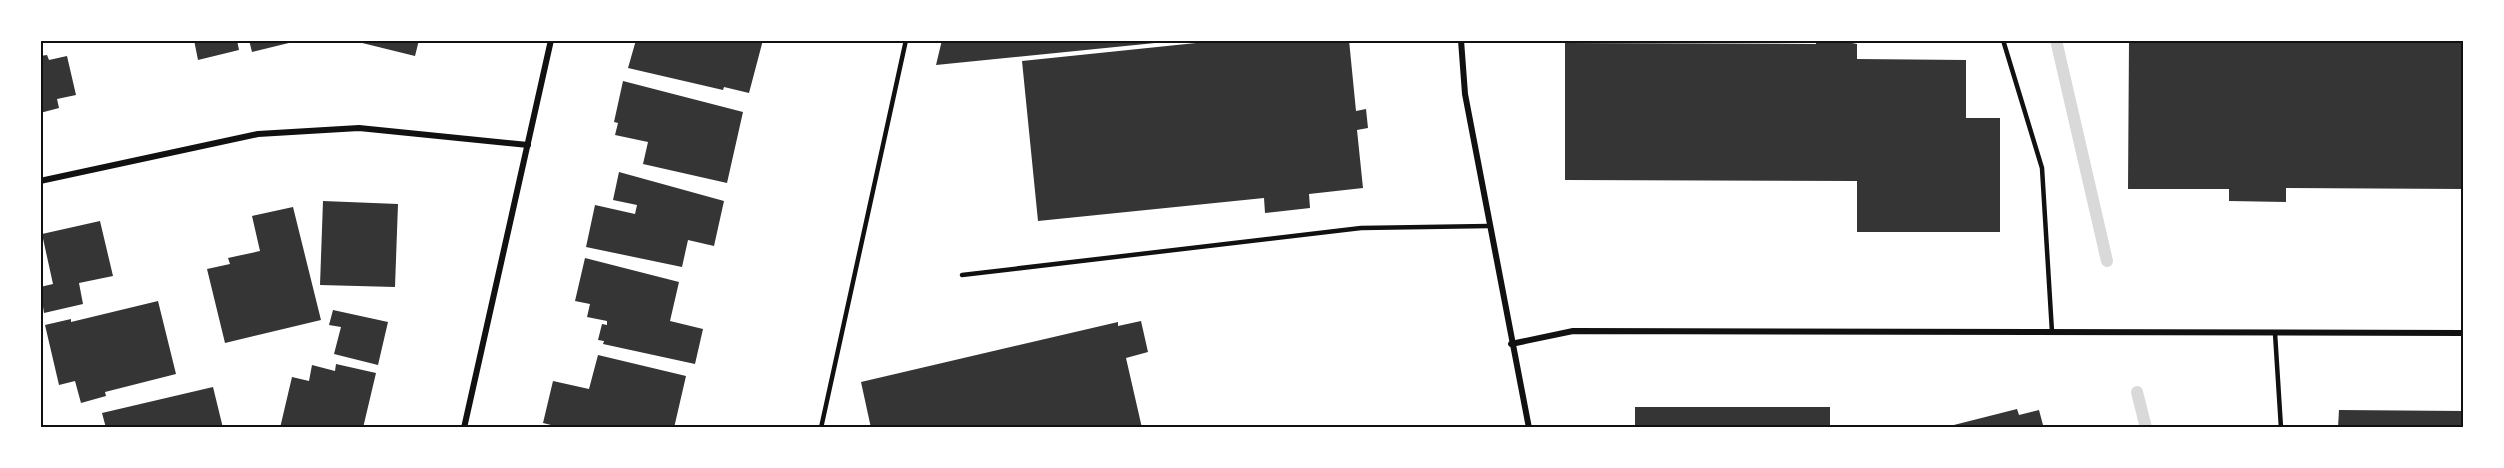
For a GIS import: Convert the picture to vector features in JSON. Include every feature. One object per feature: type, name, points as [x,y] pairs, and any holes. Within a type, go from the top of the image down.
[{"type":"street","points":[[464,428],[551,40]]},
{"type":"street","points":[[1461,40],[1465,94],[1511,344],[1529,428]]},
{"type":"street","points":[[40,181],[258,134],[359,128],[528,145]]},
{"type":"street","points":[[1511,344],[1573,331],[2463,333]]},
{"type":"lane","points":[[821,428],[906,40]]},
{"type":"lane","points":[[2003,40],[2042,168],[2052,332]]},
{"type":"lane","points":[[962,275],[1361,228],[1489,226]]},
{"type":"lane","points":[[2275,333],[2281,428]]},
{"type":"building","points":[[194,40],[237,40],[239,50],[198,60]]},
{"type":"building","points":[[249,40],[297,40],[297,41],[252,52]]},
{"type":"building","points":[[350,40],[419,40],[415,56]]},
{"type":"building","points":[[636,40],[763,40],[749,93],[724,87],[723,90],[628,68]]},
{"type":"building","points":[[942,40],[1165,40],[1165,42],[936,65]]},
{"type":"building","points":[[1225,40],[1349,40],[1356,111],[1366,109],[1368,128],[1357,130],[1363,188],[1309,194],[1310,208],[1265,213],[1264,198],[1038,221],[1022,61]]},
{"type":"building","points":[[1816,40],[1852,40],[1852,43],[1857,44],[1857,59],[1966,60],[1966,118],[2000,118],[2000,232],[1857,232],[1857,181],[1565,180],[1565,43],[1816,44]]},
{"type":"building","points":[[2129,40],[2464,40],[2464,189],[2286,188],[2286,202],[2229,201],[2229,189],[2128,189]]},
{"type":"building","points":[[47,55],[49,60],[67,56],[76,95],[57,99],[59,108],[40,113],[40,56]]},
{"type":"building","points":[[623,81],[743,112],[727,183],[643,164],[648,142],[615,135],[618,123],[614,122]]},
{"type":"building","points":[[619,172],[724,201],[714,246],[688,240],[682,267],[586,247],[595,205],[635,214],[637,205],[613,200]]},
{"type":"building","points":[[323,201],[398,204],[395,287],[320,285]]},
{"type":"building","points":[[293,207],[321,320],[225,343],[207,269],[230,264],[228,258],[260,251],[252,216]]},
{"type":"building","points":[[100,221],[113,276],[79,283],[83,304],[44,313],[40,287],[53,284],[42,234]]},
{"type":"building","points":[[585,258],[679,282],[670,321],[703,329],[695,364],[603,344],[604,341],[598,340],[602,324],[607,325],[607,321],[587,317],[590,304],[575,301]]},
{"type":"building","points":[[158,301],[176,374],[105,392],[106,396],[81,403],[75,381],[59,385],[45,325],[71,319],[71,322]]},
{"type":"building","points":[[333,310],[388,322],[378,365],[334,354],[341,327],[329,325]]},
{"type":"building","points":[[1141,321],[1148,352],[1126,358],[1142,428],[871,428],[861,382],[1118,322],[1118,326]]},
{"type":"building","points":[[598,355],[686,376],[674,428],[563,428],[543,423],[553,381],[589,389]]},
{"type":"building","points":[[336,364],[376,373],[363,428],[280,428],[292,377],[309,381],[312,365],[335,371]]},
{"type":"building","points":[[213,387],[223,428],[106,428],[102,413]]},
{"type":"building","points":[[1635,407],[1830,407],[1830,428],[1635,428]]},
{"type":"building","points":[[2017,409],[2019,415],[2039,410],[2043,425],[2038,428],[1942,428]]},
{"type":"building","points":[[2339,410],[2464,411],[2464,428],[2338,428]]},
{"type":"waterway","points":[[2056,40],[2107,261]]},
{"type":"waterway","points":[[2137,392],[2146,428]]}]
